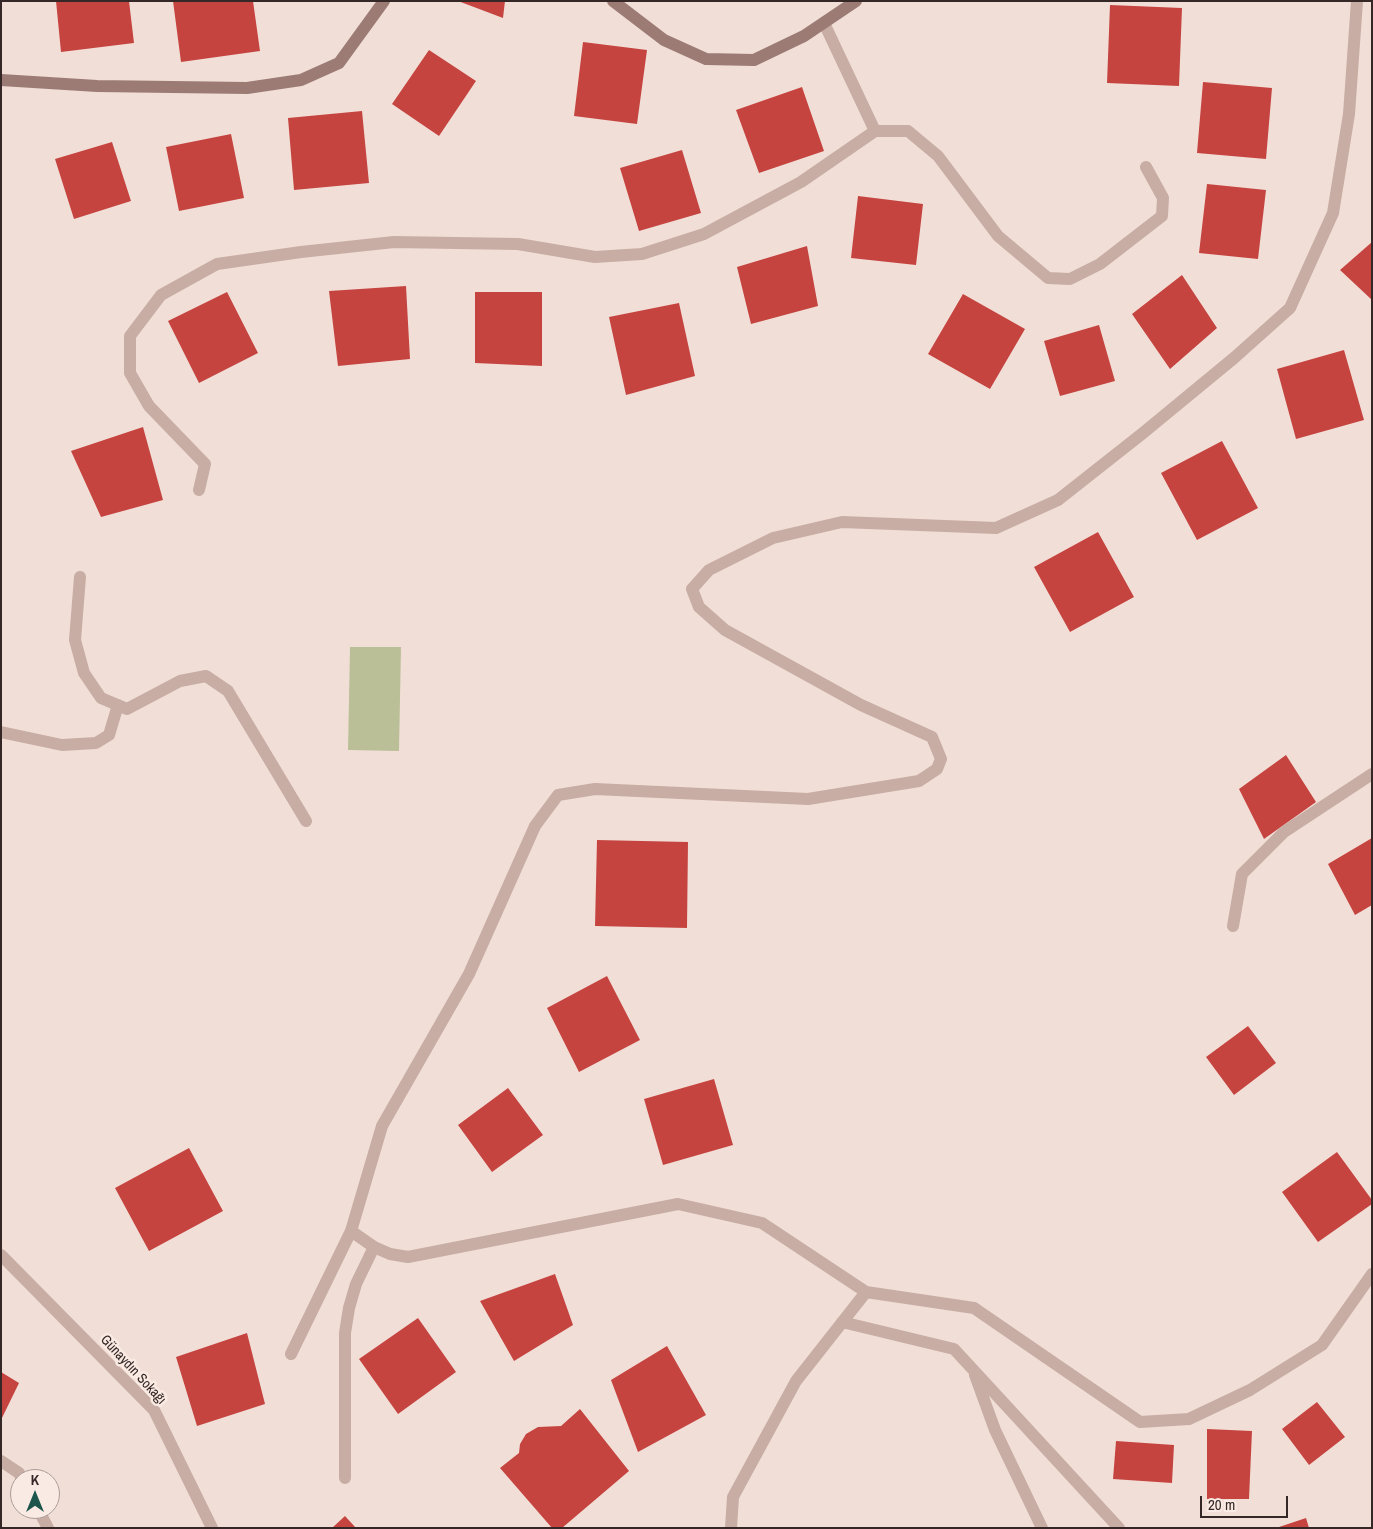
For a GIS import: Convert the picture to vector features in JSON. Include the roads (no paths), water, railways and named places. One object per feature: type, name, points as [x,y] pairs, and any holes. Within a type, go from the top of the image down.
[{"type":"street","points":[[1,80],[97,86],[247,88],[301,80],[339,63],[384,1]]},
{"type":"street","points":[[613,1],[664,40],[706,59],[754,60],[804,36],[856,1]]},
{"type":"street","points":[[291,1354],[351,1231],[382,1126],[469,974],[535,826],[558,795],[595,789],[808,798],[919,781],[937,769],[941,759],[932,737],[861,705],[725,630],[700,607],[692,589],[709,570],[773,538],[842,522],[996,528],[1058,500],[1144,433],[1234,358],[1290,308],[1333,214],[1349,114],[1356,1]]},
{"type":"street","points":[[824,23],[875,131]]},
{"type":"street","points":[[199,490],[205,464],[149,406],[130,373],[130,336],[161,295],[217,264],[301,252],[394,242],[518,244],[595,257],[642,254],[704,234],[801,182],[875,131],[908,131],[938,156],[998,236],[1048,278],[1070,279],[1100,264],[1162,216],[1163,198],[1146,166]]},
{"type":"street","points":[[80,577],[75,640],[84,673],[101,698],[127,709],[180,681],[206,676],[228,692],[306,820]]},
{"type":"street","points":[[1,732],[62,745],[96,743],[109,735],[118,705]]},
{"type":"street","points":[[1233,926],[1242,874],[1284,832],[1372,774]]},
{"type":"street","points":[[351,1231],[374,1247],[390,1254],[408,1258],[678,1204],[762,1223],[866,1292],[974,1308],[1140,1422],[1188,1419],[1250,1390],[1322,1346],[1372,1274]]},
{"type":"street","points":[[345,1478],[345,1333],[349,1308],[356,1284],[374,1247]]},
{"type":"street","name":"Günaydın Sokağı","points":[[1,1255],[154,1410],[212,1528]]},
{"type":"street","points":[[731,1528],[733,1497],[796,1381],[866,1292]]},
{"type":"street","points":[[842,1322],[954,1349],[1119,1528]]},
{"type":"street","points":[[974,1370],[995,1430],[1042,1528]]},
{"type":"street","points":[[1,1461],[13,1469]]}]
